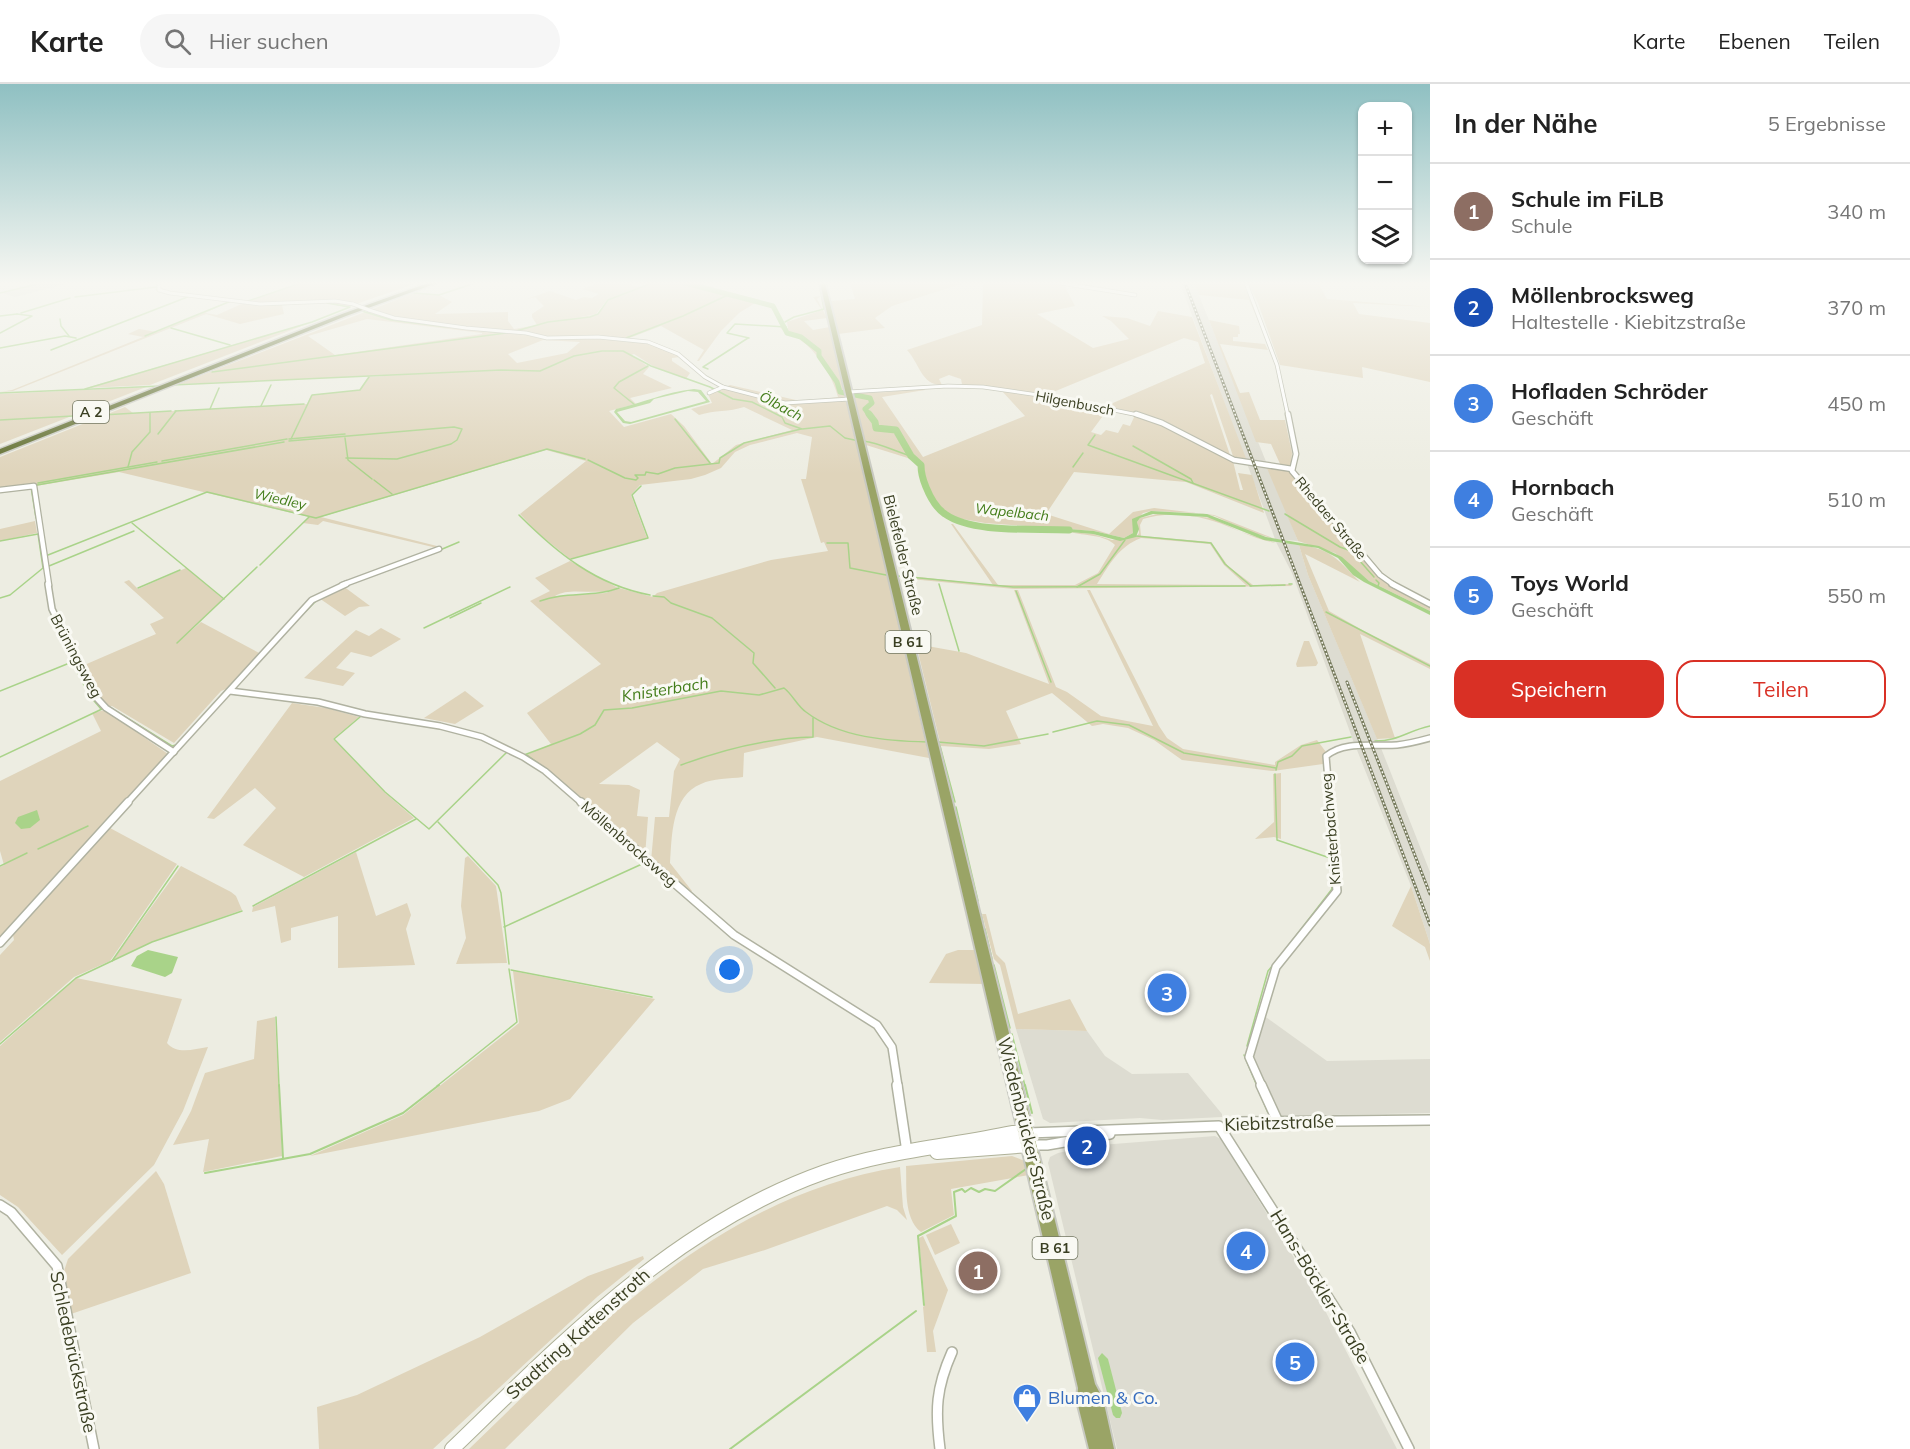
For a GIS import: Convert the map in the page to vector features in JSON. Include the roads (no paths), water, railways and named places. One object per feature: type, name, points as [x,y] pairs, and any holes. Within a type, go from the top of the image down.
[{"type":"highway","name":"A 2","points":[[163,386],[260,347]]},
{"type":"highway","name":"A 2","points":[[0,450],[263,347]]},
{"type":"main road","name":"Bielefelder Straße","points":[[837,347],[972,904]]},
{"type":"main road","name":"Wiedenbrücker Straße","points":[[972,904],[1088,1388],[1094,1399],[1105,1449]]},
{"type":"main road","name":"Stadtring Kattenstroth","points":[[452,1449],[601,1308],[686,1243],[730,1215],[779,1190],[824,1173],[909,1151],[931,1152],[1015,1144],[1029,1139]]},
{"type":"main road","name":"Wiedenbrücker Straße","points":[[1088,1388],[1086,1401],[1098,1449]]},
{"type":"street","name":"Hilgenbusch","points":[[660,347],[678,354],[705,377],[723,387],[785,403],[948,386],[983,387],[1045,396],[1147,417],[1234,460],[1292,469]]},
{"type":"street","name":"Rhedaer Straße","points":[[1270,347],[1277,365],[1296,454],[1292,469],[1380,575],[1396,587],[1430,604]]},
{"type":"street","points":[[713,391],[723,387]]},
{"type":"street","name":"Brüningsweg","points":[[0,490],[34,485],[52,609],[93,694],[106,708],[174,752]]},
{"type":"street","points":[[0,943],[312,600],[320,594],[438,549]]},
{"type":"street","name":"Möllenbrocksweg","points":[[230,691],[330,704],[367,714],[453,728],[481,735],[523,755],[545,771],[734,935],[877,1025],[892,1047],[909,1151]]},
{"type":"street","name":"Knisterbachweg","points":[[1278,1122],[1249,1057],[1276,967],[1336,891],[1326,756],[1329,752],[1342,749],[1393,745],[1430,738]]},
{"type":"street","name":"Kiebitzstraße","points":[[1029,1139],[1047,1145],[1129,1130],[1208,1125],[1222,1129],[1232,1123],[1430,1120]]},
{"type":"street","name":"Hans-Böckler-Straße","points":[[1222,1129],[1299,1247],[1340,1317],[1408,1449]]},
{"type":"street","name":"Schledebrückstraße","points":[[0,1205],[11,1212],[57,1266],[94,1449]]},
{"type":"street","points":[[940,1449],[935,1400],[940,1378],[952,1352]]},
{"type":"waterway","points":[[0,348],[7,347]]},
{"type":"waterway","points":[[51,350],[59,347]]},
{"type":"waterway","points":[[85,389],[228,347]]},
{"type":"waterway","points":[[212,372],[403,347]]},
{"type":"waterway","points":[[708,369],[703,367],[734,347]]},
{"type":"waterway","name":"Wapelbach","points":[[813,347],[819,351],[819,356],[837,382],[840,392],[870,398],[872,403],[865,409],[870,416]]},
{"type":"waterway","name":"Ölbach","points":[[172,385],[501,370],[540,371],[574,356],[602,351],[623,351],[651,366],[710,387],[733,399],[752,402],[782,417],[785,423],[802,429],[830,426],[845,438],[859,441]]},
{"type":"waterway","points":[[635,405],[614,388],[619,382],[648,366]]},
{"type":"waterway","points":[[291,439],[312,395],[360,390],[369,377]]},
{"type":"waterway","points":[[261,406],[271,385]]},
{"type":"waterway","name":"Ölbach","points":[[0,393],[161,386]]},
{"type":"waterway","points":[[210,409],[219,388]]},
{"type":"waterway","points":[[175,411],[304,404]]},
{"type":"waterway","points":[[102,415],[171,411]]},
{"type":"waterway","points":[[158,434],[176,411]]},
{"type":"waterway","points":[[128,467],[132,452],[150,432],[150,413]]},
{"type":"waterway","name":"Wapelbach","points":[[869,414],[876,428],[896,430],[911,456],[921,465],[929,495],[945,514],[971,525],[1069,530]]},
{"type":"waterway","points":[[0,420],[73,416]]},
{"type":"waterway","points":[[675,419],[710,463]]},
{"type":"waterway","points":[[289,441],[454,427],[462,429],[457,440],[451,444],[397,459],[348,458]]},
{"type":"waterway","points":[[588,460],[625,478],[636,480],[638,478],[635,475],[645,475],[646,472],[658,474],[675,468],[719,463],[720,458],[744,443],[801,429]]},
{"type":"waterway","points":[[291,439],[345,434]]},
{"type":"waterway","points":[[1095,435],[1088,445],[1269,511]]},
{"type":"waterway","points":[[345,438],[348,458]]},
{"type":"waterway","points":[[162,461],[287,439]]},
{"type":"waterway","name":"Ölbach","points":[[863,441],[911,456]]},
{"type":"waterway","points":[[37,485],[284,442]]},
{"type":"waterway","points":[[1133,446],[1191,479],[1193,483]]},
{"type":"waterway","name":"Wiedley","points":[[48,555],[207,492],[316,518],[547,449],[585,459]]},
{"type":"waterway","points":[[1073,467],[1083,453]]},
{"type":"waterway","points":[[348,458],[372,479]]},
{"type":"waterway","points":[[38,483],[157,462]]},
{"type":"waterway","points":[[374,480],[392,494]]},
{"type":"waterway","points":[[571,559],[648,538],[632,495],[641,486]]},
{"type":"waterway","points":[[31,487],[36,518]]},
{"type":"waterway","points":[[1285,514],[1340,547],[1351,551],[1374,577]]},
{"type":"waterway","points":[[519,515],[548,542],[578,565],[612,584],[650,595]]},
{"type":"waterway","points":[[260,565],[309,517]]},
{"type":"waterway","points":[[132,523],[224,599]]},
{"type":"waterway","points":[[49,566],[134,531]]},
{"type":"waterway","name":"Wiedley","points":[[0,541],[38,534],[43,568],[10,595],[0,598]]},
{"type":"waterway","points":[[1136,536],[1211,543],[1225,564],[1251,586]]},
{"type":"waterway","points":[[1077,587],[1100,574],[1125,540]]},
{"type":"waterway","points":[[440,550],[459,542]]},
{"type":"waterway","points":[[827,543],[848,543],[850,568],[886,575]]},
{"type":"waterway","points":[[224,599],[257,567]]},
{"type":"waterway","points":[[138,588],[180,570]]},
{"type":"waterway","points":[[899,576],[1013,587],[1077,587]]},
{"type":"waterway","points":[[1376,580],[1379,583],[1378,586]]},
{"type":"waterway","points":[[939,584],[959,651]]},
{"type":"waterway","points":[[1251,586],[1285,585]]},
{"type":"waterway","points":[[1077,587],[1245,586]]},
{"type":"waterway","points":[[424,628],[510,587]]},
{"type":"waterway","points":[[540,601],[619,588]]},
{"type":"waterway","points":[[1016,591],[1051,682]]},
{"type":"waterway","points":[[653,596],[664,597],[671,603],[712,618],[754,653],[753,663],[775,688]]},
{"type":"waterway","points":[[177,643],[224,599]]},
{"type":"waterway","points":[[303,614],[315,602]]},
{"type":"waterway","points":[[450,618],[481,603]]},
{"type":"waterway","points":[[1326,612],[1430,666]]},
{"type":"waterway","points":[[0,691],[72,662],[89,695],[101,709]]},
{"type":"waterway","name":"Knisterbach","points":[[524,755],[580,734],[595,725],[604,710],[632,708],[721,691],[759,695],[784,688],[803,710],[834,728],[881,739],[928,742]]},
{"type":"waterway","name":"Knisterbach","points":[[198,721],[227,689]]},
{"type":"waterway","name":"Knisterbach","points":[[232,694],[321,705]]},
{"type":"waterway","name":"Knisterbach","points":[[111,708],[172,746],[176,745]]},
{"type":"waterway","name":"Knisterbach","points":[[0,757],[102,709]]},
{"type":"waterway","name":"Knisterbach","points":[[349,712],[367,717]]},
{"type":"waterway","points":[[360,717],[334,739],[385,792],[429,829],[507,752]]},
{"type":"waterway","points":[[681,765],[746,745],[813,737],[813,718]]},
{"type":"waterway","name":"Knisterbach","points":[[1053,732],[1097,721],[1129,725],[1184,753],[1276,768]]},
{"type":"waterway","name":"Knisterbach","points":[[1375,741],[1397,738],[1430,726]]},
{"type":"waterway","name":"Knisterbach","points":[[939,742],[984,746],[1048,734]]},
{"type":"waterway","name":"Knisterbach","points":[[1276,770],[1278,762],[1292,756],[1302,746],[1351,737]]},
{"type":"waterway","points":[[939,742],[955,802]]},
{"type":"waterway","points":[[527,755],[538,763]]},
{"type":"waterway","points":[[1275,774],[1277,840],[1330,858]]},
{"type":"waterway","points":[[560,781],[644,852]]},
{"type":"waterway","points":[[956,807],[978,901]]},
{"type":"waterway","points":[[253,906],[416,819]]},
{"type":"waterway","points":[[438,822],[498,885],[505,927]]},
{"type":"waterway","points":[[38,849],[88,826]]},
{"type":"waterway","points":[[0,866],[27,853]]},
{"type":"waterway","points":[[649,856],[728,925]]},
{"type":"waterway","points":[[505,927],[642,864]]},
{"type":"waterway","points":[[1278,959],[1332,889],[1330,864]]},
{"type":"waterway","points":[[112,961],[178,866]]},
{"type":"waterway","points":[[112,961],[152,942],[242,911]]},
{"type":"waterway","points":[[981,914],[983,923]]},
{"type":"waterway","points":[[505,927],[509,964]]},
{"type":"waterway","points":[[985,929],[992,959]]},
{"type":"waterway","points":[[0,1044],[76,978],[112,961]]},
{"type":"waterway","points":[[994,965],[1010,1028]]},
{"type":"waterway","points":[[1247,1046],[1268,971],[1273,965]]},
{"type":"waterway","points":[[437,1086],[517,1022],[509,969]]},
{"type":"waterway","points":[[511,970],[652,997]]},
{"type":"waterway","points":[[276,1017],[279,1086]]},
{"type":"waterway","points":[[1012,1034],[1025,1086]]},
{"type":"waterway","points":[[1244,1055],[1257,1086]]},
{"type":"waterway","points":[[279,1085],[283,1158]]},
{"type":"waterway","points":[[205,1173],[310,1154],[403,1113],[439,1085]]},
{"type":"waterway","points":[[1025,1085],[1032,1113]]},
{"type":"waterway","points":[[1259,1091],[1268,1112]]},
{"type":"waterway","points":[[924,1305],[918,1236],[956,1216],[954,1192],[962,1189],[965,1192],[971,1188],[979,1192],[985,1189],[995,1191],[1026,1169]]},
{"type":"waterway","points":[[730,1449],[916,1311]]},
{"type":"railway","points":[[1209,347],[1430,925]]},
{"type":"railway","points":[[1347,682],[1430,894]]},
{"type":"place","name":"Hofladen Schröder","points":[[1167,993]]},
{"type":"place","name":"Möllenbrocksweg","points":[[1087,1146]]},
{"type":"place","name":"Hornbach","points":[[1246,1251]]},
{"type":"place","name":"Schule im FiLB","points":[[978,1271]]},
{"type":"place","name":"Toys World","points":[[1295,1362]]},
{"type":"place","name":"Blumen & Co.","points":[[1027,1424]]}]
